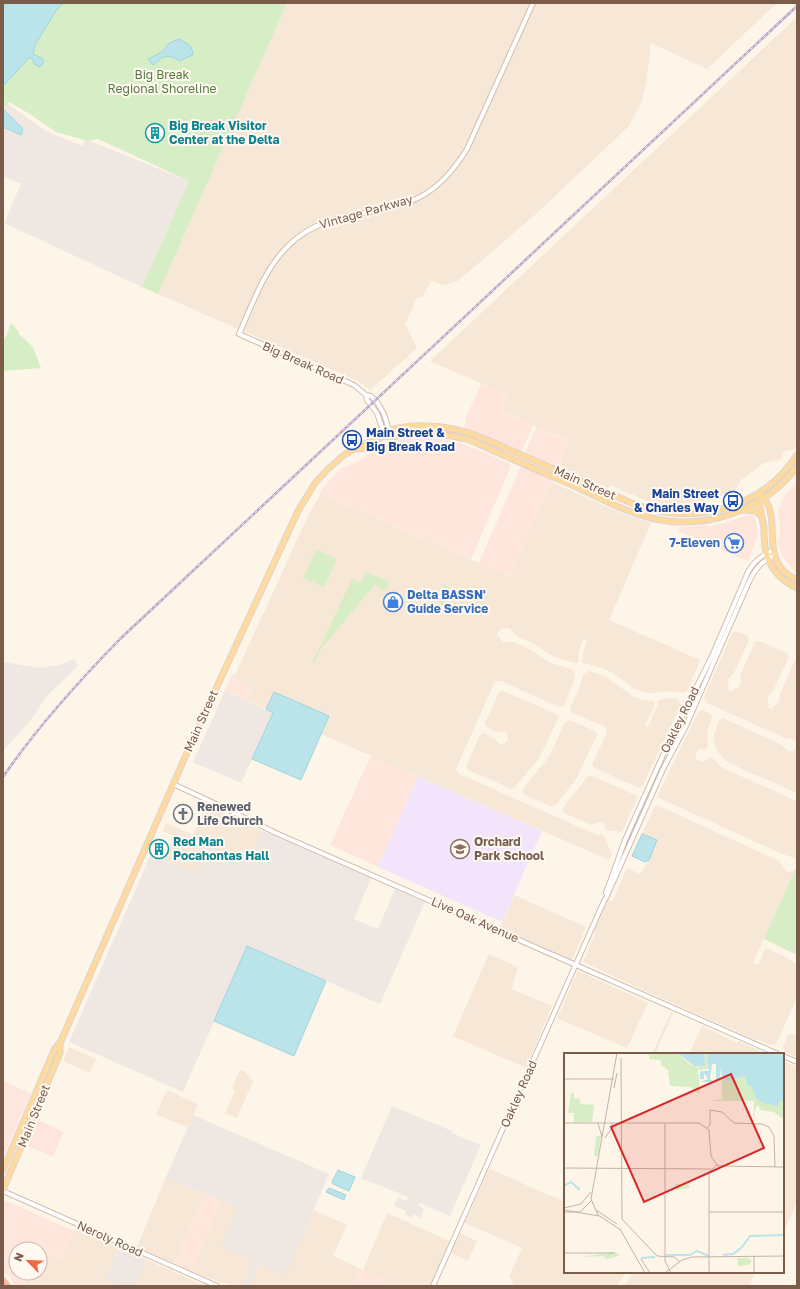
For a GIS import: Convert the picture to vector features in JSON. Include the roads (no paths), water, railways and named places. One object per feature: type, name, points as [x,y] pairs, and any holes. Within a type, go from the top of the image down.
[{"type":"highway","points":[[3,1282],[7,1286]]},
{"type":"main road","name":"Main Street","points":[[389,430],[417,426],[434,426],[467,432],[647,510],[686,514],[704,513],[734,505],[758,493],[780,475],[797,455]]},
{"type":"main road","points":[[385,436],[389,430]]},
{"type":"main road","name":"Main Street","points":[[3,1170],[54,1050],[61,1041],[173,784],[298,511],[315,483],[327,470],[344,455],[354,449],[385,436],[391,437],[417,433],[447,435],[467,439],[625,509],[650,517],[675,522],[692,522],[711,520],[725,516],[765,498],[786,480],[797,467]]},
{"type":"main road","points":[[354,449],[378,446],[388,448]]},
{"type":"main road","points":[[758,493],[765,498],[770,513],[774,553],[782,569],[797,580]]},
{"type":"main road","points":[[758,493],[768,559],[779,576],[784,581],[797,588]]},
{"type":"main road","points":[[741,510],[753,510],[758,512],[762,517]]},
{"type":"main road","name":"Main Street","points":[[3,1191],[60,1053],[61,1041]]},
{"type":"street","name":"Vintage Parkway","points":[[239,334],[270,266],[290,244],[308,230],[335,218],[394,206],[417,199],[445,179],[453,170],[467,149],[533,3]]},
{"type":"street","name":"Big Break Road","points":[[239,334],[354,385],[366,395],[371,396],[384,414],[391,437]]},
{"type":"street","name":"Big Break Road","points":[[366,395],[367,400],[377,413],[385,436]]},
{"type":"street","name":"Oakley Road","points":[[433,1286],[604,901],[625,840],[664,753],[712,656],[748,572],[755,562],[766,553],[774,553]]},
{"type":"street","name":"Oakley Road","points":[[604,901],[664,767],[685,728],[752,575],[761,563],[774,553]]},
{"type":"street","name":"Live Oak Avenue","points":[[173,784],[276,833],[776,1053]]},
{"type":"street","points":[[784,1056],[797,1062]]},
{"type":"street","name":"Neroly Road","points":[[3,1191],[216,1286]]},
{"type":"water","points":[[3,3],[64,3],[57,9],[35,45],[33,54],[42,58],[44,62],[40,67],[34,64],[32,58],[29,58],[5,84],[3,83]]},
{"type":"water","points":[[179,39],[191,47],[193,55],[179,61],[169,56],[160,59],[153,65],[148,59],[162,52],[169,43]]},
{"type":"water","points":[[3,109],[23,129],[21,135],[3,127]]},
{"type":"water","points":[[274,692],[329,716],[301,780],[252,759],[273,713],[266,709]]},
{"type":"water","points":[[642,834],[657,840],[649,860],[645,862],[632,856]]},
{"type":"water","points":[[247,946],[326,981],[294,1056],[214,1021]]},
{"type":"water","points":[[338,1170],[355,1177],[349,1191],[333,1184],[332,1182]]},
{"type":"water","points":[[329,1188],[346,1195],[344,1200],[326,1192]]},
{"type":"railway","points":[[3,777],[16,758],[58,705],[120,639],[797,6]]},
{"type":"place","name":"Big Break Visitor Center at the Delta","points":[[155,133]]},
{"type":"place","name":"Main Street & Big Break Road","points":[[352,440]]},
{"type":"place","name":"Main Street & Charles Way","points":[[733,501]]},
{"type":"place","name":"7-Eleven","points":[[734,543]]},
{"type":"place","name":"Delta BASSN' Guide Service","points":[[393,602]]},
{"type":"place","name":"Renewed Life Church","points":[[183,814]]},
{"type":"place","name":"Red Man Pocahontas Hall","points":[[159,849]]},
{"type":"place","name":"Orchard Park School","points":[[460,849]]},
{"type":"park label","name":"Big Break Regional Shoreline","points":[[162,82]]}]
